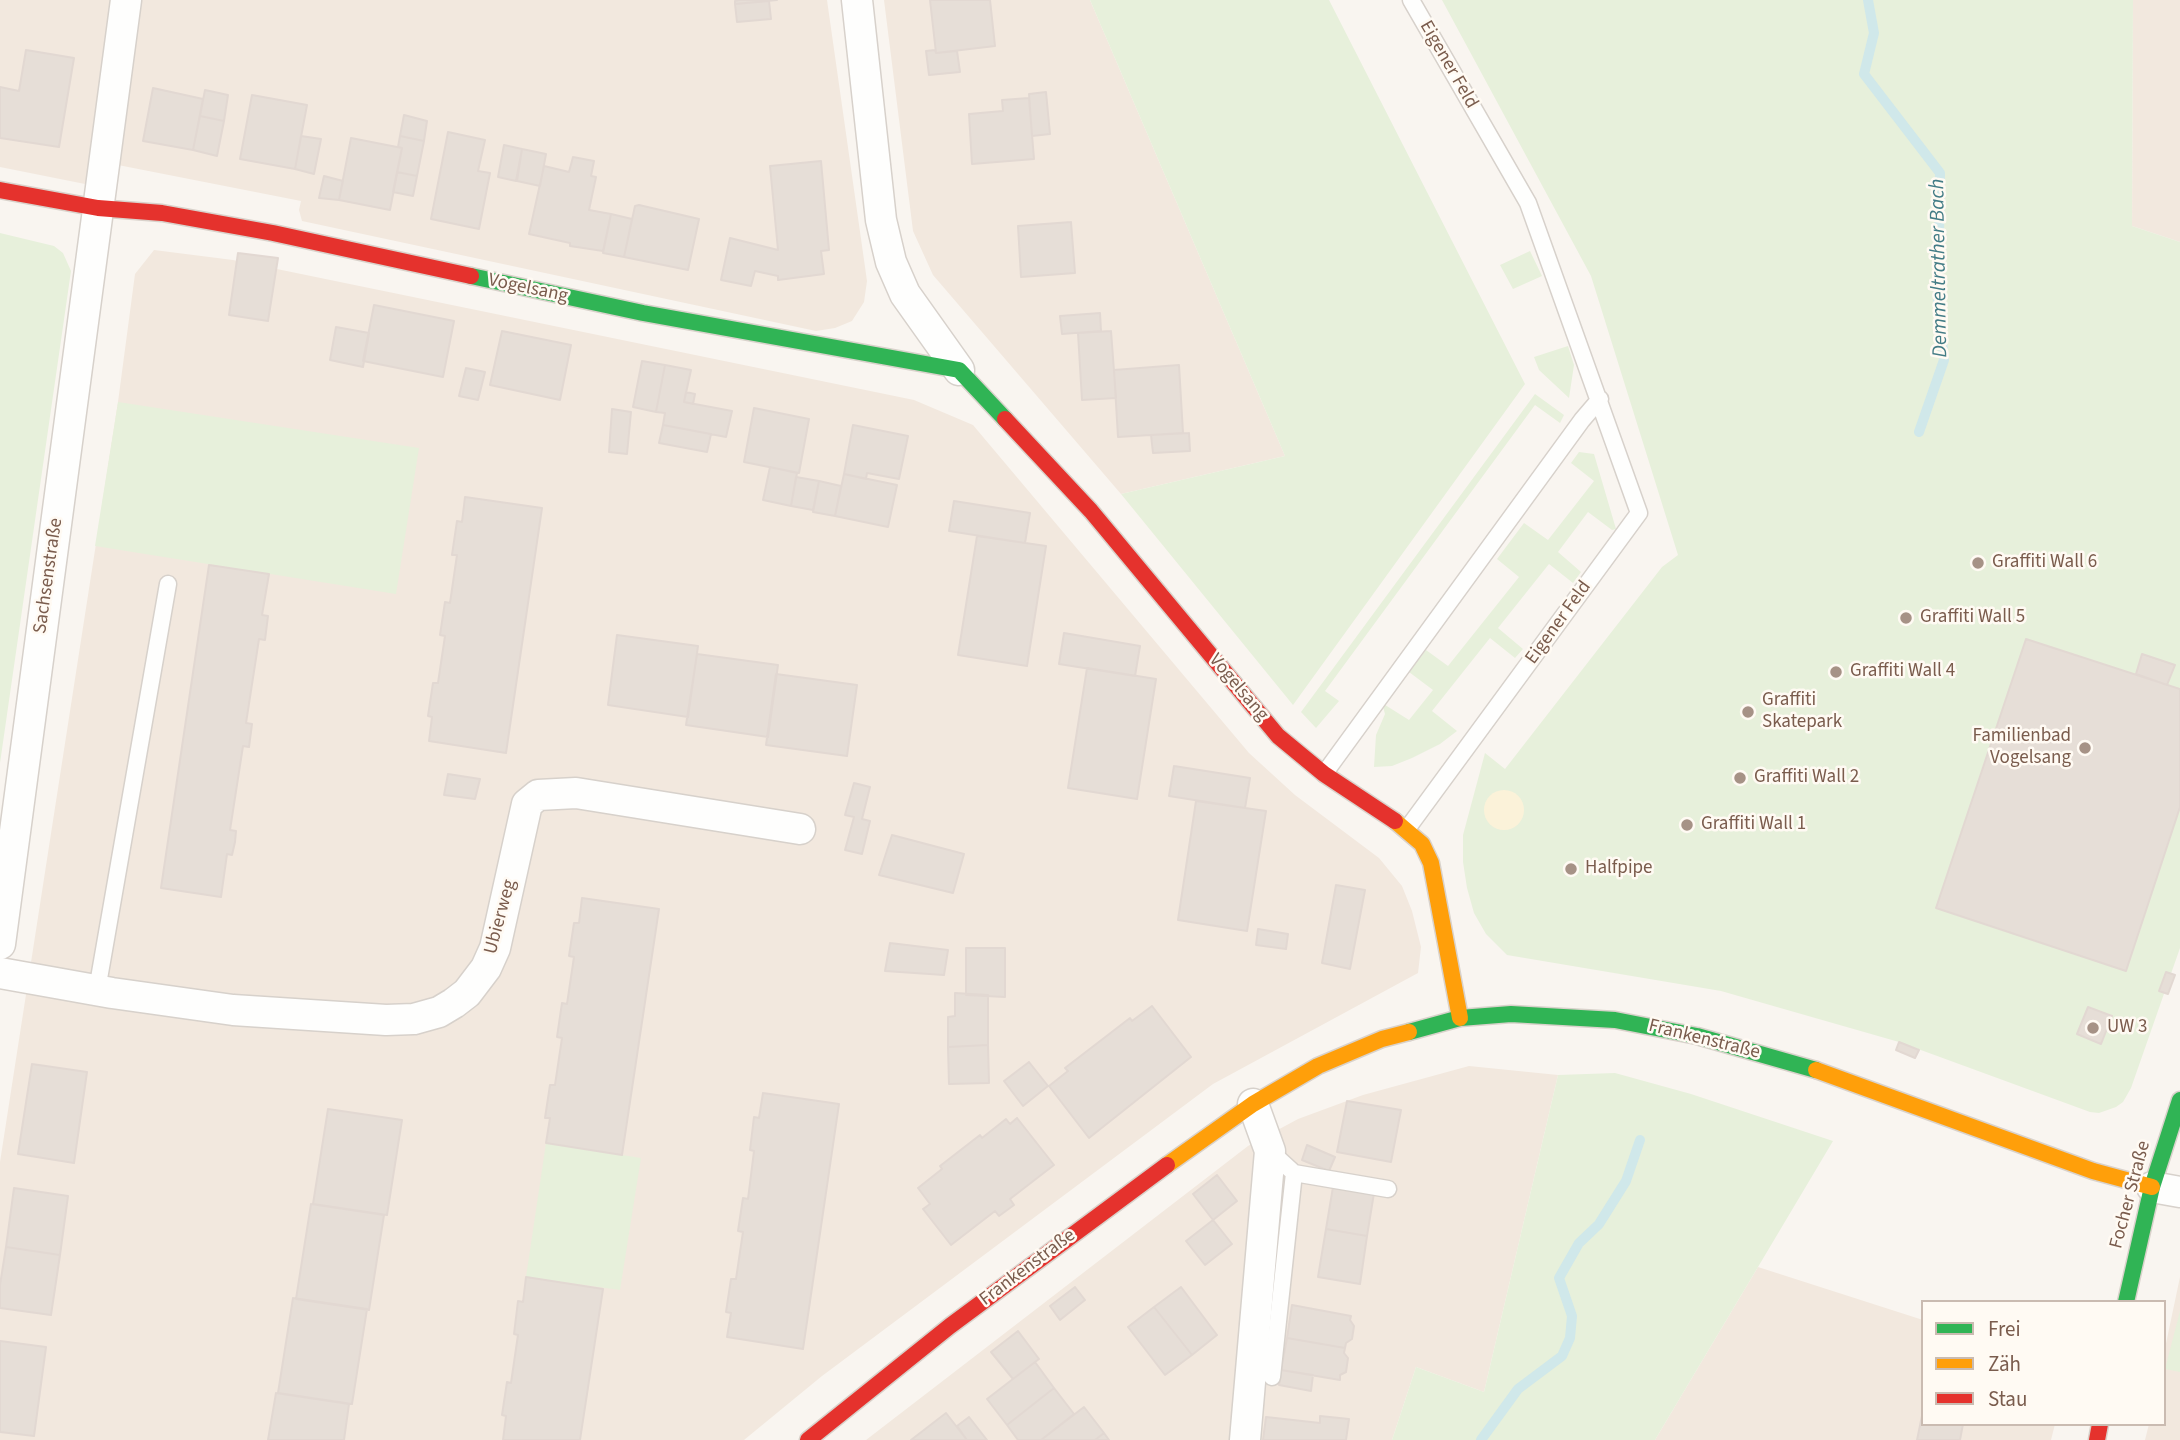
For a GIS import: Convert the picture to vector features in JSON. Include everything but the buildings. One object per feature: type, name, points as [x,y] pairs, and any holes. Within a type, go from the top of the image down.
[{"type":"street","points":[[98,208],[126,0]]},
{"type":"street","name":"Vogelsang","points":[[857,0],[881,220],[891,262],[905,294],[959,370],[1091,511],[1278,736],[1324,774],[1407,829],[1422,844],[1431,863],[1460,1018]]},
{"type":"street","name":"Vogelsang","points":[[0,190],[98,208],[162,213],[273,233],[643,313],[959,370]]},
{"type":"street","name":"Sachsenstraße","points":[[0,944],[98,208]]},
{"type":"street","name":"Ubierweg","points":[[0,973],[233,1010],[386,1020],[414,1019],[439,1012],[454,1003],[467,993],[486,968],[495,948],[527,804],[538,795],[576,793],[800,829]]},
{"type":"street","name":"Frankenstraße","points":[[808,1440],[950,1326],[1155,1173],[1253,1104],[1307,1072],[1382,1038],[1460,1018],[1511,1014],[1615,1020],[1697,1035],[1804,1066],[2093,1171],[2166,1190]]},
{"type":"street","name":"Focher Straße","points":[[2127,1300],[2166,1190],[2180,1100]]},
{"type":"street","points":[[1245,1440],[1270,1151],[1253,1104]]},
{"type":"lane","name":"Eigener Feld","points":[[1407,829],[1639,513],[1528,203],[1412,0]]},
{"type":"lane","points":[[1324,774],[1600,399]]},
{"type":"lane","points":[[97,990],[168,584]]},
{"type":"lane","points":[[1270,1151],[1294,1173],[1388,1189]]},
{"type":"lane","points":[[1272,1377],[1294,1173]]},
{"type":"shaded area","points":[[0,0],[827,0],[867,281],[864,302],[852,321],[835,328],[816,331],[302,221],[299,210],[301,201],[118,165],[95,186],[0,167]]},
{"type":"shaded area","points":[[884,0],[1090,0],[1285,456],[1121,494],[933,275],[913,231]]},
{"type":"shaded area","points":[[2133,0],[2180,0],[2180,242],[2132,226]]},
{"type":"shaded area","points":[[154,250],[233,260],[914,400],[973,425],[1249,753],[1295,795],[1379,858],[1402,886],[1412,911],[1421,947],[1418,973],[1213,1084],[822,1376],[744,1440],[0,1440],[0,1162],[118,402],[135,274]]},
{"type":"shaded area","points":[[1469,1066],[1558,1075],[1484,1392],[1416,1367],[1392,1440],[866,1440],[1248,1146],[1298,1119],[1363,1095]]},
{"type":"shaded area","points":[[1758,1267],[1921,1319],[1921,1426],[2054,1426],[2051,1440],[1655,1440]]},
{"type":"shaded area","points":[[2180,1277],[2180,1440],[2145,1440],[2148,1426],[2166,1426],[2166,1344]]},
{"type":"green space","points":[[1090,0],[1329,0],[1525,384],[1293,705],[1121,494],[1285,456]]},
{"type":"green space","points":[[1442,0],[2133,0],[2132,226],[2180,242],[2180,948],[2131,1088],[2123,1102],[2116,1107],[2099,1113],[2090,1112],[1899,1042],[1721,991],[1507,955],[1486,934],[1474,913],[1463,862],[1463,835],[1485,753],[1505,769],[1662,567],[1678,555],[1591,276]]},
{"type":"green space","points":[[0,233],[54,246],[63,253],[71,271],[0,763]]},
{"type":"green space","points":[[1530,251],[1542,276],[1513,289],[1500,265]]},
{"type":"green space","points":[[1568,346],[1574,365],[1569,398],[1539,370],[1534,357]]},
{"type":"green space","points":[[1535,394],[1564,415],[1560,423],[1535,405],[1325,691],[1339,701],[1316,728],[1301,712]]},
{"type":"green space","points":[[118,402],[419,448],[396,594],[95,546]]},
{"type":"green space","points":[[1579,452],[1594,454],[1616,529],[1612,530],[1588,512],[1558,552],[1581,572],[1573,583],[1549,564],[1498,628],[1523,649],[1515,658],[1490,638],[1432,711],[1457,731],[1440,744],[1412,758],[1392,766],[1374,767],[1376,735],[1385,714],[1382,703],[1409,720],[1433,690],[1409,672],[1426,650],[1448,666],[1519,577],[1497,559],[1524,523],[1548,540],[1594,481],[1571,463]]},
{"type":"green space","points":[[1615,1073],[1691,1094],[1833,1141],[1655,1440],[1392,1440],[1416,1367],[1484,1392],[1558,1075]]},
{"type":"green space","points":[[546,1143],[641,1158],[620,1290],[526,1277]]},
{"type":"green space","points":[[2180,1311],[2180,1372],[2166,1369]]},
{"type":"sand","points":[[1504,790],[1512,791],[1518,796],[1523,802],[1523,818],[1518,824],[1512,829],[1504,830],[1496,829],[1490,824],[1485,818],[1484,810],[1485,802],[1490,796],[1496,791]]},
{"type":"waterway","name":"Demmeltrather Bach","points":[[1868,0],[1874,33],[1864,74],[1940,173],[1938,302],[1944,360],[1919,432]]},
{"type":"waterway","name":"Demmeltrather Bach","points":[[1481,1440],[1518,1389],[1562,1356],[1570,1338],[1572,1316],[1559,1278],[1579,1243],[1599,1224],[1626,1181],[1640,1140]]},
{"type":"traffic: fast","points":[[471,276],[643,313],[959,370],[1005,419]]},
{"type":"traffic: fast","points":[[1409,1032],[1460,1018],[1511,1014],[1615,1020],[1697,1036],[1816,1070]]},
{"type":"traffic: fast","points":[[2126,1300],[2152,1187],[2180,1100]]},
{"type":"traffic: slow","points":[[1395,821],[1422,844],[1431,863],[1460,1018]]},
{"type":"traffic: slow","points":[[1167,1165],[1253,1104],[1318,1066],[1382,1039],[1409,1032]]},
{"type":"traffic: slow","points":[[1816,1070],[2093,1171],[2152,1187]]},
{"type":"traffic: jam","points":[[0,190],[98,208],[162,213],[273,233],[471,276]]},
{"type":"traffic: jam","points":[[1005,419],[1091,511],[1278,736],[1324,774],[1395,821]]},
{"type":"traffic: jam","points":[[808,1440],[950,1326],[1167,1165]]},
{"type":"traffic: jam","points":[[2097,1440],[2100,1426]]},
{"type":"place","name":"Graffiti Wall 6","points":[[1978,563]]},
{"type":"place","name":"Graffiti Wall 5","points":[[1906,618]]},
{"type":"place","name":"Graffiti Wall 4","points":[[1836,672]]},
{"type":"place","name":"Graffiti Skatepark","points":[[1748,712]]},
{"type":"place","name":"Familienbad Vogelsang","points":[[2085,748]]},
{"type":"place","name":"Graffiti Wall 2","points":[[1740,778]]},
{"type":"place","name":"Graffiti Wall 1","points":[[1687,825]]},
{"type":"place","name":"Halfpipe","points":[[1571,869]]},
{"type":"place","name":"UW 3","points":[[2093,1028]]}]
